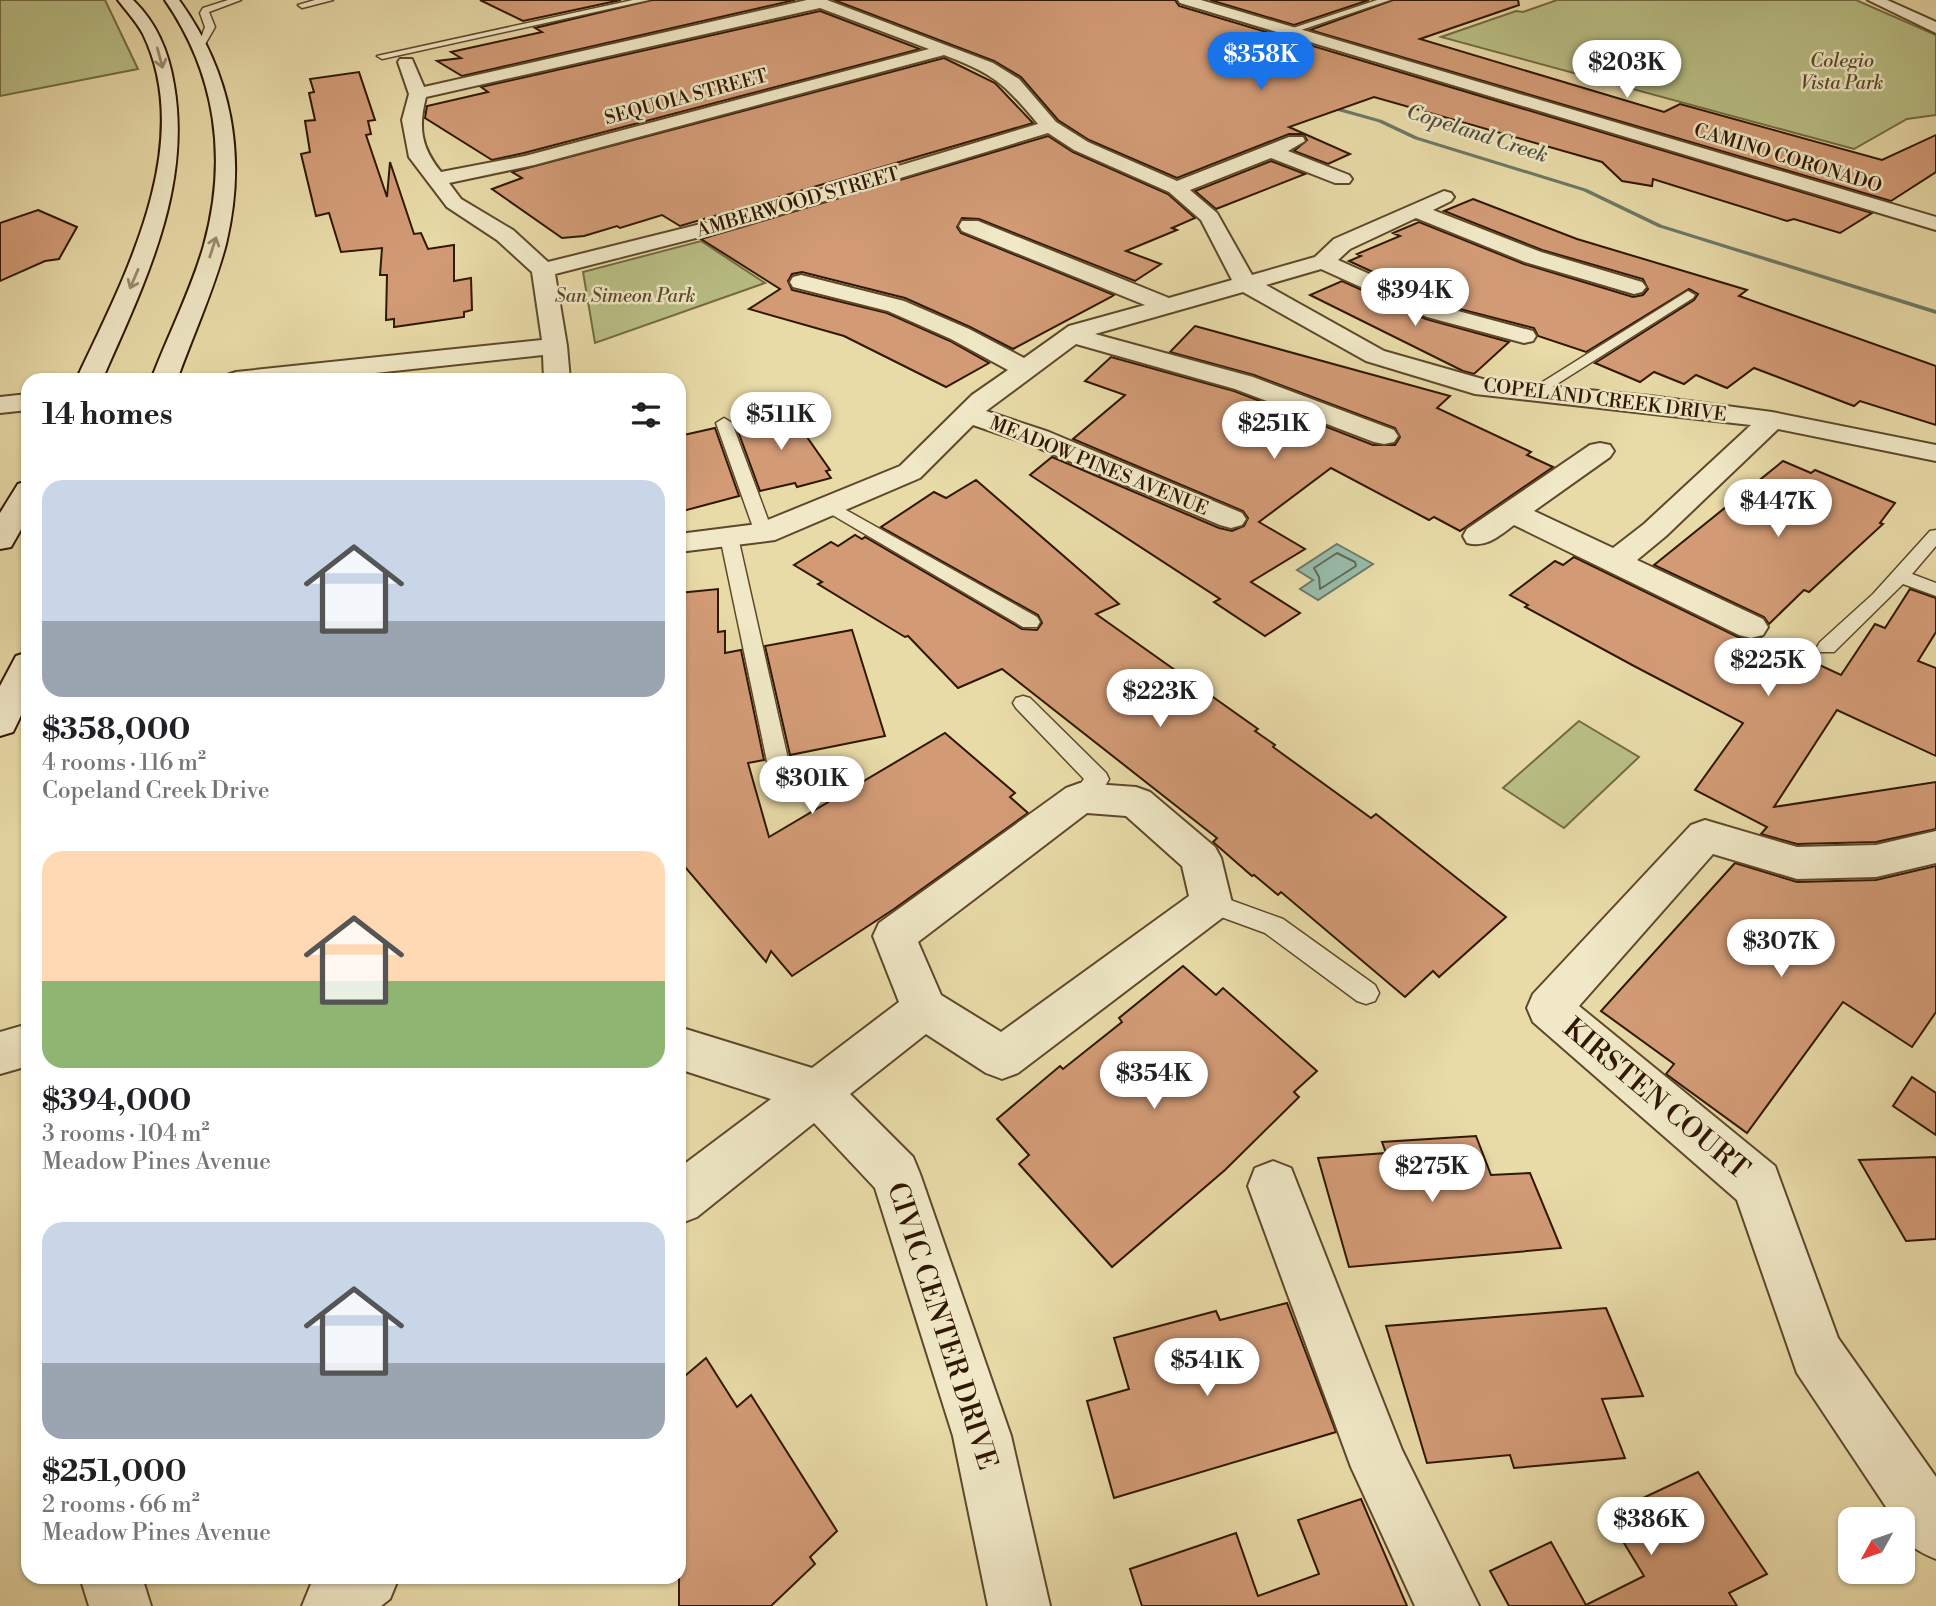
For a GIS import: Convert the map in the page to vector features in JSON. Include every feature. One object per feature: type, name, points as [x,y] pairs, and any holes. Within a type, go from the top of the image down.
[{"type":"street","points":[[92,373],[136,275],[155,223],[172,130],[167,83],[158,48],[125,0]]},
{"type":"street","points":[[167,373],[216,240],[223,199],[225,136],[211,66],[201,44],[172,0]]},
{"type":"street","name":"CAMINO CORONADO","points":[[1185,0],[1936,224]]},
{"type":"street","points":[[1875,0],[1936,28]]},
{"type":"street","points":[[1900,0],[1936,15]]},
{"type":"street","points":[[418,94],[818,1],[987,66],[1013,83],[1050,126],[1080,146],[1176,188],[1210,217],[1245,283]]},
{"type":"street","name":"SEQUOIA STREET","points":[[437,179],[527,161],[944,50]]},
{"type":"street","points":[[406,62],[418,94],[411,120],[419,158],[454,203],[505,235],[543,270],[557,373]]},
{"type":"street","name":"AMBERWOOD STREET","points":[[543,270],[732,223],[1050,126]]},
{"type":"street","points":[[1176,188],[1296,141]]},
{"type":"street","points":[[1272,152],[1342,179]]},
{"type":"street","name":"MEADOW PINES AVENUE","points":[[686,542],[764,533],[910,472],[981,401],[1073,335],[1323,262],[1342,244],[1444,197]]},
{"type":"street","points":[[1415,210],[1532,257],[1634,287]]},
{"type":"street","points":[[970,226],[1168,306]]},
{"type":"street","points":[[1323,262],[1435,312],[1524,336]]},
{"type":"street","points":[[801,282],[896,306],[960,334],[1026,369]]},
{"type":"street","name":"COPELAND CREEK DRIVE","points":[[1245,283],[1375,356],[1484,388],[1650,404],[1772,420],[1936,453]]},
{"type":"street","points":[[1073,335],[1244,383],[1384,436]]},
{"type":"street","points":[[302,373],[555,346]]},
{"type":"street","points":[[0,405],[21,403]]},
{"type":"street","name":"MEADOW PINES AVENUE","points":[[968,414],[1040,438],[1231,519]]},
{"type":"street","points":[[1615,562],[1655,530],[1772,420]]},
{"type":"street","points":[[1478,536],[1600,451]]},
{"type":"street","points":[[0,540],[21,502]]},
{"type":"street","points":[[1514,513],[1751,627]]},
{"type":"street","points":[[0,723],[21,679]]},
{"type":"street","points":[[1080,798],[1136,802],[1201,858],[1211,903],[1002,1058],[924,1009],[894,936],[1080,798]]},
{"type":"street","name":"KIRSTEN COURT","points":[[1936,848],[1876,860],[1797,863],[1705,836],[1549,1008],[1757,1184],[1816,1354],[1936,1529]]},
{"type":"street","points":[[686,1193],[924,1009]]},
{"type":"street","points":[[0,1053],[21,1047]]},
{"type":"street","name":"CIVIC CENTER DRIVE","points":[[686,1050],[815,1091],[895,1174],[982,1436],[1019,1606]]},
{"type":"street","points":[[1273,1186],[1380,1467],[1448,1606]]},
{"type":"street","points":[[113,1584],[120,1606]]},
{"type":"street","points":[[333,1606],[360,1584]]},
{"type":"lane","points":[[201,44],[210,27],[204,13],[206,10],[237,0]]},
{"type":"lane","points":[[303,5],[328,0]]},
{"type":"lane","points":[[382,56],[645,0]]},
{"type":"lane","points":[[1289,31],[1386,0]]},
{"type":"lane","points":[[1346,5],[1356,9]]},
{"type":"lane","points":[[1533,393],[1688,295]]},
{"type":"lane","points":[[724,423],[764,533]]},
{"type":"lane","points":[[830,506],[1030,622]]},
{"type":"lane","points":[[1827,647],[1900,576],[1936,535]]},
{"type":"lane","points":[[729,537],[784,790]]},
{"type":"lane","points":[[1900,576],[1936,590]]},
{"type":"lane","points":[[1023,703],[1098,779],[1080,798]]},
{"type":"lane","points":[[1211,903],[1274,926],[1366,993]]},
{"type":"green space","points":[[0,0],[105,0],[138,69],[0,96]]},
{"type":"green space","name":"Colegio Vista Park","points":[[1557,0],[1856,0],[1936,35],[1936,115],[1907,119],[1854,149],[1441,37]]},
{"type":"green space","name":"San Simeon Park","points":[[701,241],[765,283],[595,343],[583,272]]},
{"type":"green space","points":[[1579,721],[1639,757],[1564,828],[1503,788]]},
{"type":"water","points":[[1337,544],[1373,564],[1318,600],[1300,589],[1313,580],[1297,570]]},
{"type":"building","points":[[480,0],[621,0],[523,21]]},
{"type":"building","points":[[652,0],[795,0],[462,76],[437,61],[461,58],[451,52],[542,32],[535,28]]},
{"type":"building","points":[[834,0],[1175,0],[1179,6],[1872,213],[1840,233],[1794,219],[1787,221],[1653,179],[1652,186],[1622,181],[1602,162],[1374,97],[1289,127],[1350,154],[1328,164],[1294,151],[1307,140],[1303,134],[1289,134],[1177,178],[1089,140],[1058,120],[1021,77],[994,61]]},
{"type":"building","points":[[1210,0],[1369,0],[1294,25]]},
{"type":"building","points":[[1393,0],[1518,0],[1519,5],[1420,39],[1664,112],[1680,104],[1882,160],[1936,135],[1936,172],[1891,201],[1310,30]]},
{"type":"building","points":[[820,11],[920,49],[492,160],[425,118],[427,106],[488,92],[481,87]]},
{"type":"building","points":[[944,58],[995,83],[1033,123],[680,226],[662,215],[620,228],[617,226],[584,236],[562,238],[492,189],[522,178],[512,172]]},
{"type":"building","points":[[359,72],[375,120],[368,121],[371,134],[366,135],[387,197],[390,162],[414,234],[421,233],[428,249],[454,245],[454,281],[471,278],[472,310],[464,312],[464,317],[394,327],[394,319],[386,320],[387,275],[380,275],[382,248],[341,252],[329,213],[316,216],[301,154],[310,152],[305,121],[315,120],[309,93],[314,92],[310,79]]},
{"type":"building","points":[[1048,136],[1073,152],[1168,194],[1195,218],[1172,228],[1177,230],[1126,251],[1161,264],[1135,281],[979,219],[962,218],[957,227],[961,233],[1114,295],[1111,297],[1013,349],[905,298],[802,272],[792,274],[788,281],[792,290],[887,313],[950,341],[989,363],[946,387],[844,336],[749,309],[780,289],[701,239]]},
{"type":"building","points":[[1271,161],[1305,174],[1216,209],[1195,191]]},
{"type":"building","points":[[1473,199],[1577,239],[1747,290],[1739,296],[1936,366],[1936,425],[1860,401],[1854,406],[1754,368],[1727,388],[1696,375],[1684,384],[1654,372],[1640,382],[1595,363],[1694,300],[1698,294],[1689,289],[1586,352],[1538,336],[1534,328],[1444,305],[1349,261],[1361,256],[1357,254],[1400,236],[1393,233],[1419,222],[1524,264],[1633,297],[1643,295],[1648,289],[1643,279],[1542,250],[1444,211]]},
{"type":"building","points":[[38,210],[77,227],[59,259],[45,261],[0,281],[0,223]]},
{"type":"building","points":[[1342,281],[1426,319],[1509,342],[1474,374],[1463,371],[1310,295]]},
{"type":"building","points":[[1195,326],[1450,396],[1437,408],[1531,452],[1527,455],[1553,467],[1460,531],[1434,517],[1429,520],[1331,468],[1259,522],[1305,549],[1251,582],[1300,613],[1265,636],[1214,602],[1220,599],[1030,475],[1052,457],[1219,528],[1232,531],[1244,526],[1248,518],[1243,511],[1073,439],[1125,395],[1085,381],[1111,357],[1234,391],[1373,445],[1395,445],[1400,437],[1395,428],[1254,375],[1170,352]]},
{"type":"building","points":[[788,410],[830,470],[826,471],[831,478],[797,487],[795,483],[760,491],[735,423]]},
{"type":"building","points":[[715,428],[739,496],[686,510],[686,434]]},
{"type":"building","points":[[1783,461],[1811,473],[1815,470],[1895,503],[1880,523],[1883,524],[1809,592],[1804,590],[1769,624],[1764,617],[1654,565]]},
{"type":"building","points":[[976,480],[1119,604],[1096,614],[1258,729],[1255,731],[1275,745],[1273,747],[1371,818],[1376,814],[1506,917],[1439,977],[1433,971],[1405,997],[1281,892],[1278,895],[1252,876],[1213,842],[1217,838],[1002,669],[958,688],[908,636],[905,637],[818,584],[822,582],[794,565],[831,542],[838,546],[855,535],[862,539],[865,537],[1022,629],[1037,630],[1042,623],[1038,615],[881,527],[934,492],[946,498]]},
{"type":"building","points":[[1574,557],[1738,637],[1750,641],[1761,638],[1841,675],[1875,624],[1885,628],[1910,589],[1936,598],[1936,632],[1918,661],[1936,668],[1936,756],[1837,710],[1774,807],[1936,782],[1936,829],[1876,842],[1797,844],[1761,834],[1767,827],[1695,790],[1743,723],[1525,607],[1528,605],[1510,595],[1555,561],[1563,565]]},
{"type":"building","points":[[718,589],[718,632],[725,631],[725,653],[741,650],[764,760],[748,763],[769,837],[945,733],[1015,793],[1010,797],[1028,813],[894,909],[792,976],[771,951],[766,962],[686,868],[686,592]]},
{"type":"building","points":[[852,630],[885,736],[790,755],[765,646]]},
{"type":"building","points":[[1735,863],[1797,882],[1876,880],[1936,866],[1936,1012],[1912,1047],[1843,1002],[1747,1133],[1666,1074],[1674,1064],[1601,1011]]},
{"type":"building","points":[[1183,966],[1216,995],[1223,988],[1317,1071],[1294,1092],[1299,1097],[1225,1170],[1112,1267],[1019,1164],[1029,1155],[997,1119],[1060,1066],[1063,1069],[1122,1022],[1119,1018]]},
{"type":"building","points":[[1912,1077],[1936,1093],[1936,1135],[1893,1106]]},
{"type":"building","points":[[1476,1136],[1491,1175],[1530,1173],[1561,1248],[1349,1267],[1318,1158],[1386,1153],[1382,1142]]},
{"type":"building","points":[[1936,1157],[1936,1239],[1906,1241],[1859,1160]]},
{"type":"building","points":[[1287,1303],[1336,1432],[1114,1498],[1087,1401],[1129,1389],[1114,1338],[1216,1311],[1220,1320]]},
{"type":"building","points":[[1606,1308],[1643,1396],[1602,1399],[1625,1458],[1514,1468],[1510,1455],[1427,1463],[1386,1326]]},
{"type":"building","points":[[706,1358],[737,1407],[751,1395],[837,1531],[810,1557],[815,1564],[771,1606],[679,1606],[679,1584],[686,1584],[686,1375]]},
{"type":"building","points":[[1698,1472],[1767,1574],[1729,1593],[1737,1606],[1509,1606],[1490,1571],[1551,1542],[1586,1605],[1644,1576],[1607,1515]]},
{"type":"building","points":[[1361,1499],[1407,1606],[1142,1606],[1130,1569],[1236,1533],[1258,1596],[1319,1574],[1298,1520]]},
{"type":"waterway","name":"Copeland Creek","points":[[1322,105],[1380,121],[1416,138],[1585,190],[1660,226],[1936,312]]}]
